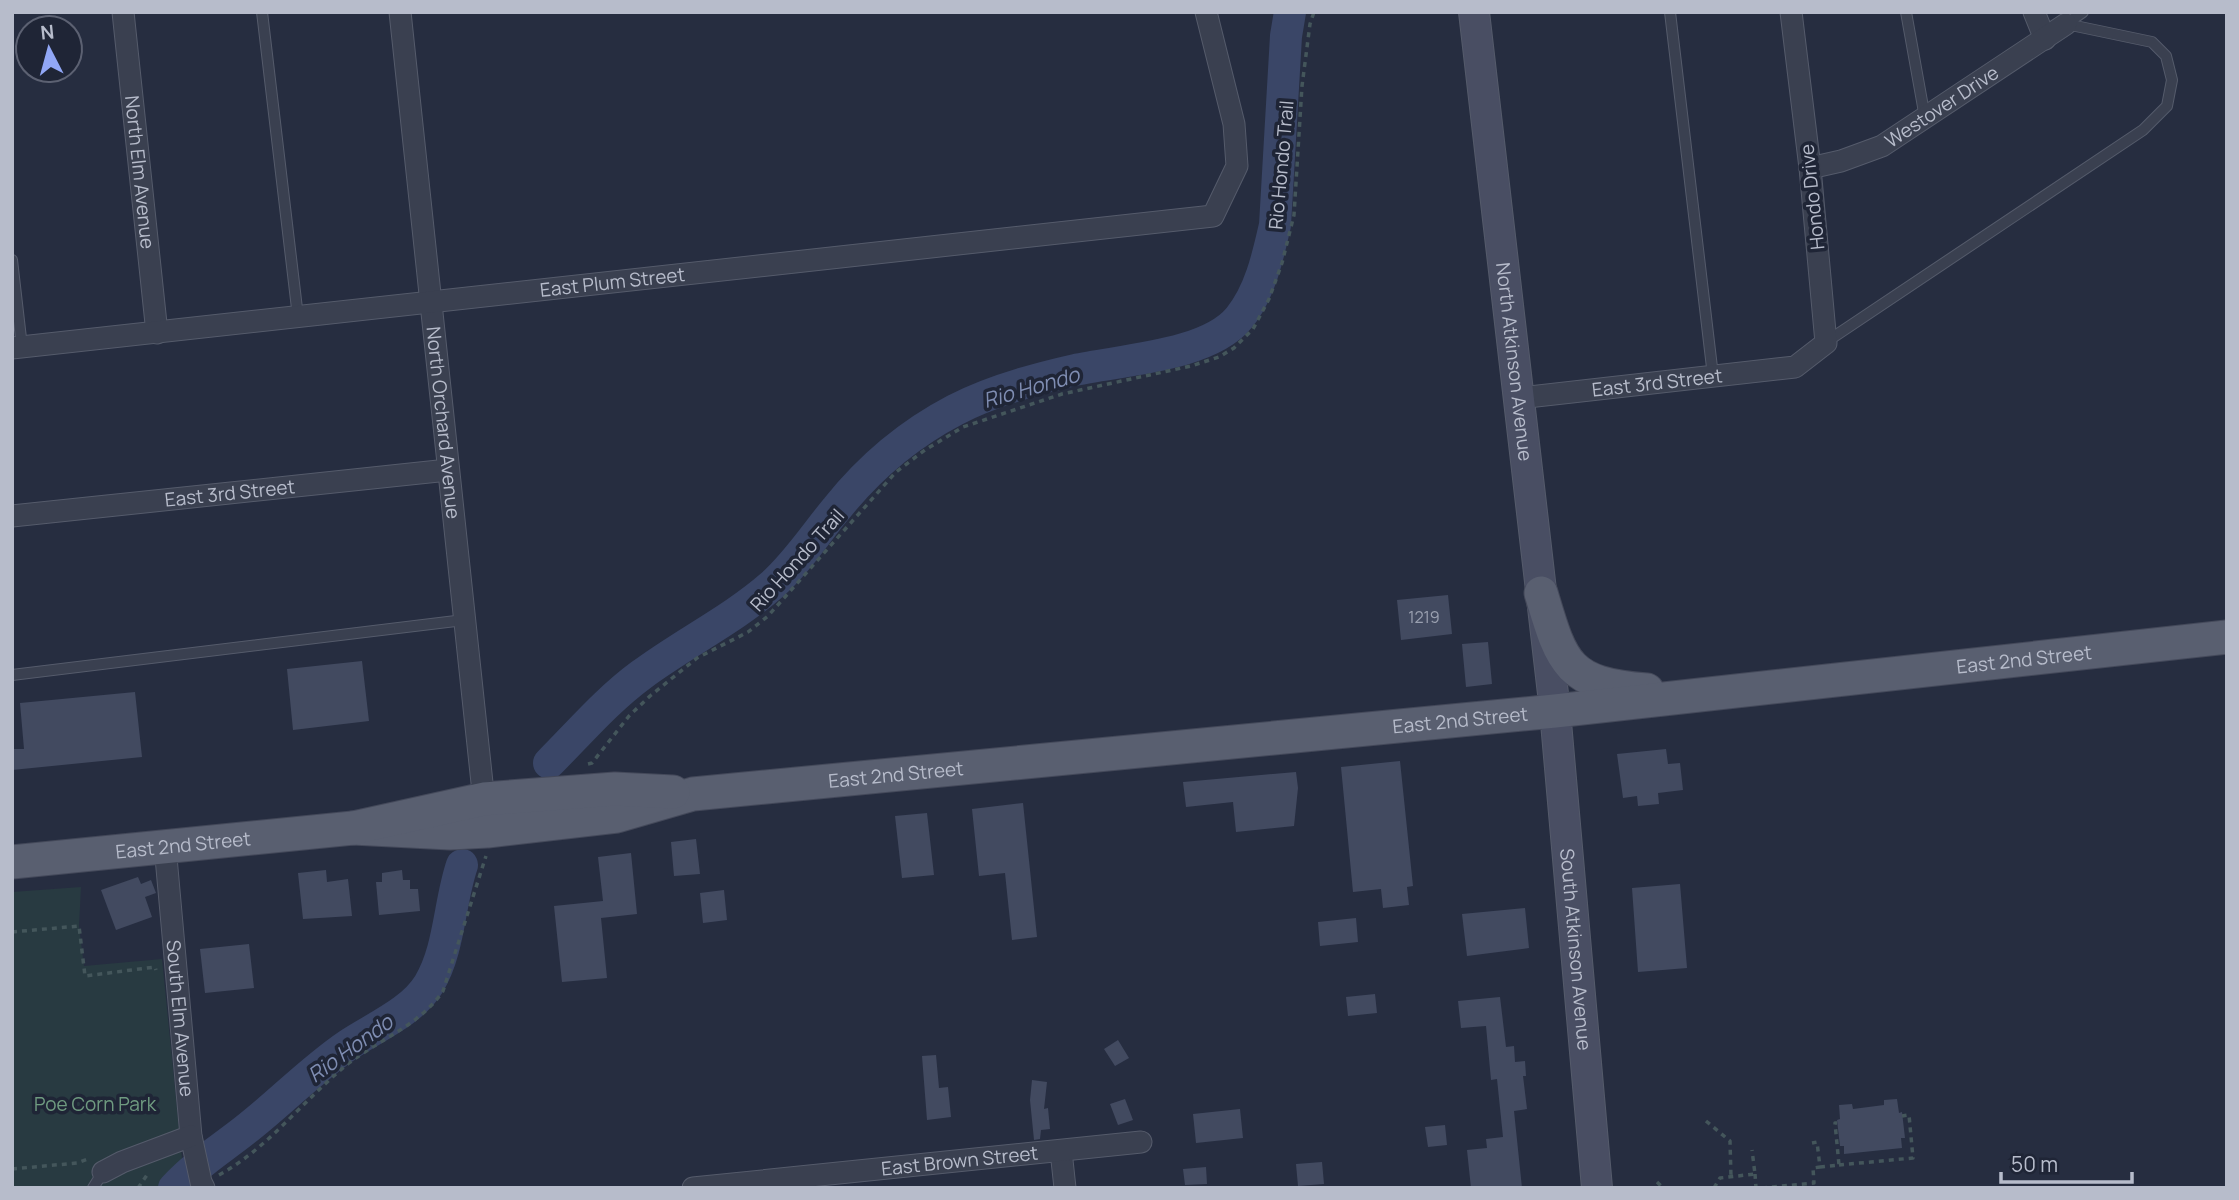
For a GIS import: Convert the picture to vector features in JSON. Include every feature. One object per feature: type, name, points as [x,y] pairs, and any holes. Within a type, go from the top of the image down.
[{"type":"main road","name":"North Atkinson Avenue","points":[[1474,12],[1555,711]]},
{"type":"main road","points":[[1541,593],[1558,648],[1570,666],[1587,678],[1625,688],[1705,695]]},
{"type":"main road","name":"East 2nd Street","points":[[353,828],[450,833],[498,830],[617,816],[693,794],[1555,711],[2227,637]]},
{"type":"main road","name":"South Atkinson Avenue","points":[[1555,711],[1597,1188]]},
{"type":"main road","name":"East 2nd Street","points":[[12,862],[353,828],[484,799],[615,789],[693,794]]},
{"type":"street","name":"North Elm Avenue","points":[[123,12],[156,333]]},
{"type":"street","name":"North Orchard Avenue","points":[[400,12],[484,799],[498,830]]},
{"type":"street","name":"East Plum Street","points":[[17,347],[1213,216],[1237,166],[1234,124],[1206,12]]},
{"type":"street","name":"Hondo Drive","points":[[1791,12],[1810,168],[1826,343]]},
{"type":"street","points":[[2034,12],[2045,39]]},
{"type":"street","name":"Westover Drive","points":[[1810,168],[1842,161],[1882,146],[2074,18]]},
{"type":"street","name":"East 3rd Street","points":[[1520,398],[1795,367],[1826,343]]},
{"type":"street","name":"East 3rd Street","points":[[12,516],[448,470]]},
{"type":"street","name":"South Elm Avenue","points":[[165,846],[192,1143],[202,1185]]},
{"type":"street","name":"East Brown Street","points":[[693,1188],[779,1184],[1141,1142]]},
{"type":"street","points":[[95,1173],[122,1162],[192,1143]]},
{"type":"street","points":[[1061,1151],[1065,1188]]},
{"type":"lane","points":[[262,12],[298,317]]},
{"type":"lane","points":[[1670,12],[1713,376]]},
{"type":"lane","points":[[1906,12],[1925,118]]},
{"type":"lane","points":[[1826,343],[2143,130],[2167,106],[2172,80],[2166,56],[2152,42],[2074,18]]},
{"type":"lane","points":[[12,260],[17,347]]},
{"type":"lane","points":[[12,676],[464,620]]},
{"type":"path","name":"Rio Hondo Trail","points":[[581,766],[592,763],[629,716],[650,696],[698,659],[748,632],[768,616],[896,472],[925,450],[963,427],[1062,394],[1191,366],[1219,357],[1234,348],[1253,329],[1269,299],[1282,263],[1294,215],[1302,86],[1314,12]]},
{"type":"path","points":[[202,1185],[247,1158],[350,1062],[433,1005],[443,991],[477,879],[498,830]]},
{"type":"path","points":[[12,932],[79,926],[85,976],[156,967],[158,980]]},
{"type":"path","points":[[1762,1188],[1814,1182],[1813,1168],[1913,1158],[1909,1115],[1902,1116]]},
{"type":"path","points":[[1706,1121],[1730,1141],[1731,1177]]},
{"type":"path","points":[[1837,1123],[1839,1165]]},
{"type":"path","points":[[1904,1134],[1911,1134]]},
{"type":"path","points":[[1812,1143],[1817,1142],[1820,1167]]},
{"type":"path","points":[[1752,1150],[1756,1188]]},
{"type":"path","points":[[12,1169],[77,1163],[95,1173]]},
{"type":"path","points":[[1714,1188],[1720,1178],[1755,1174]]},
{"type":"path","points":[[1657,1182],[1663,1188]]},
{"type":"green space","name":"Poe Corn Park","points":[[81,887],[79,926],[84,966],[162,959],[184,1178],[174,1188],[12,1188],[12,892]]},
{"type":"building","points":[[1448,595],[1452,634],[1401,640],[1397,600]]},
{"type":"building","points":[[1488,642],[1492,684],[1466,687],[1462,644]]},
{"type":"building","points":[[362,661],[369,721],[293,730],[287,669]]},
{"type":"building","points":[[135,692],[142,757],[12,770],[12,749],[24,749],[20,703]]},
{"type":"building","points":[[1666,749],[1668,764],[1680,763],[1683,790],[1658,793],[1659,804],[1638,806],[1637,796],[1623,798],[1617,754]]},
{"type":"building","points":[[1400,761],[1413,886],[1407,887],[1409,905],[1383,908],[1381,889],[1353,892],[1341,767]]},
{"type":"building","points":[[1296,772],[1298,788],[1294,826],[1236,832],[1233,802],[1186,807],[1183,782]]},
{"type":"building","points":[[1023,803],[1037,937],[1012,940],[1005,873],[979,876],[972,809]]},
{"type":"building","points":[[927,813],[934,875],[902,878],[895,816]]},
{"type":"building","points":[[696,839],[700,874],[674,876],[671,842]]},
{"type":"building","points":[[631,853],[637,914],[601,918],[607,978],[562,982],[554,906],[603,901],[598,857]]},
{"type":"building","points":[[326,870],[327,882],[348,879],[352,916],[303,919],[298,873]]},
{"type":"building","points":[[402,870],[403,880],[410,880],[410,889],[418,889],[420,911],[379,915],[376,882],[382,882],[382,873]]},
{"type":"building","points":[[138,877],[141,884],[151,880],[156,893],[145,897],[152,917],[116,930],[101,890]]},
{"type":"building","points":[[1680,884],[1687,968],[1638,972],[1632,888]]},
{"type":"building","points":[[724,890],[727,920],[703,923],[700,893]]},
{"type":"building","points":[[1525,908],[1529,948],[1467,956],[1462,914]]},
{"type":"building","points":[[1356,918],[1358,942],[1320,946],[1318,922]]},
{"type":"building","points":[[249,944],[254,988],[205,993],[200,949]]},
{"type":"building","points":[[1375,994],[1377,1013],[1348,1016],[1346,997]]},
{"type":"building","points":[[1500,997],[1506,1047],[1514,1046],[1515,1062],[1525,1061],[1526,1076],[1523,1076],[1527,1109],[1514,1111],[1522,1188],[1471,1188],[1467,1150],[1487,1148],[1486,1139],[1503,1137],[1497,1079],[1491,1080],[1486,1026],[1461,1028],[1458,1001]]},
{"type":"building","points":[[1118,1040],[1129,1058],[1115,1066],[1104,1049]]},
{"type":"building","points":[[936,1055],[939,1088],[948,1087],[951,1117],[927,1120],[922,1056]]},
{"type":"building","points":[[1032,1080],[1047,1082],[1044,1109],[1048,1108],[1050,1129],[1041,1130],[1040,1139],[1034,1140],[1030,1100]]},
{"type":"building","points":[[1125,1099],[1133,1120],[1118,1125],[1110,1104]]},
{"type":"building","points":[[1897,1099],[1899,1113],[1902,1112],[1905,1138],[1901,1138],[1902,1148],[1844,1154],[1844,1146],[1840,1146],[1837,1120],[1840,1119],[1839,1105],[1852,1104],[1853,1109],[1884,1105],[1884,1100]]},
{"type":"building","points":[[1240,1109],[1243,1138],[1196,1143],[1193,1114]]},
{"type":"building","points":[[1445,1125],[1447,1145],[1428,1147],[1425,1127]]},
{"type":"building","points":[[1322,1162],[1324,1184],[1298,1186],[1296,1164]]},
{"type":"building","points":[[1206,1167],[1207,1184],[1185,1185],[1183,1169]]},
{"type":"waterway","name":"Rio Hondo","points":[[549,763],[629,685],[772,585],[798,558],[862,479],[891,453],[938,419],[983,397],[1044,377],[1186,349],[1225,331],[1239,318],[1258,286],[1275,225],[1286,36],[1290,12]]},
{"type":"waterway","name":"Rio Hondo","points":[[174,1188],[321,1065],[403,1011],[422,994],[441,956],[462,865]]}]
